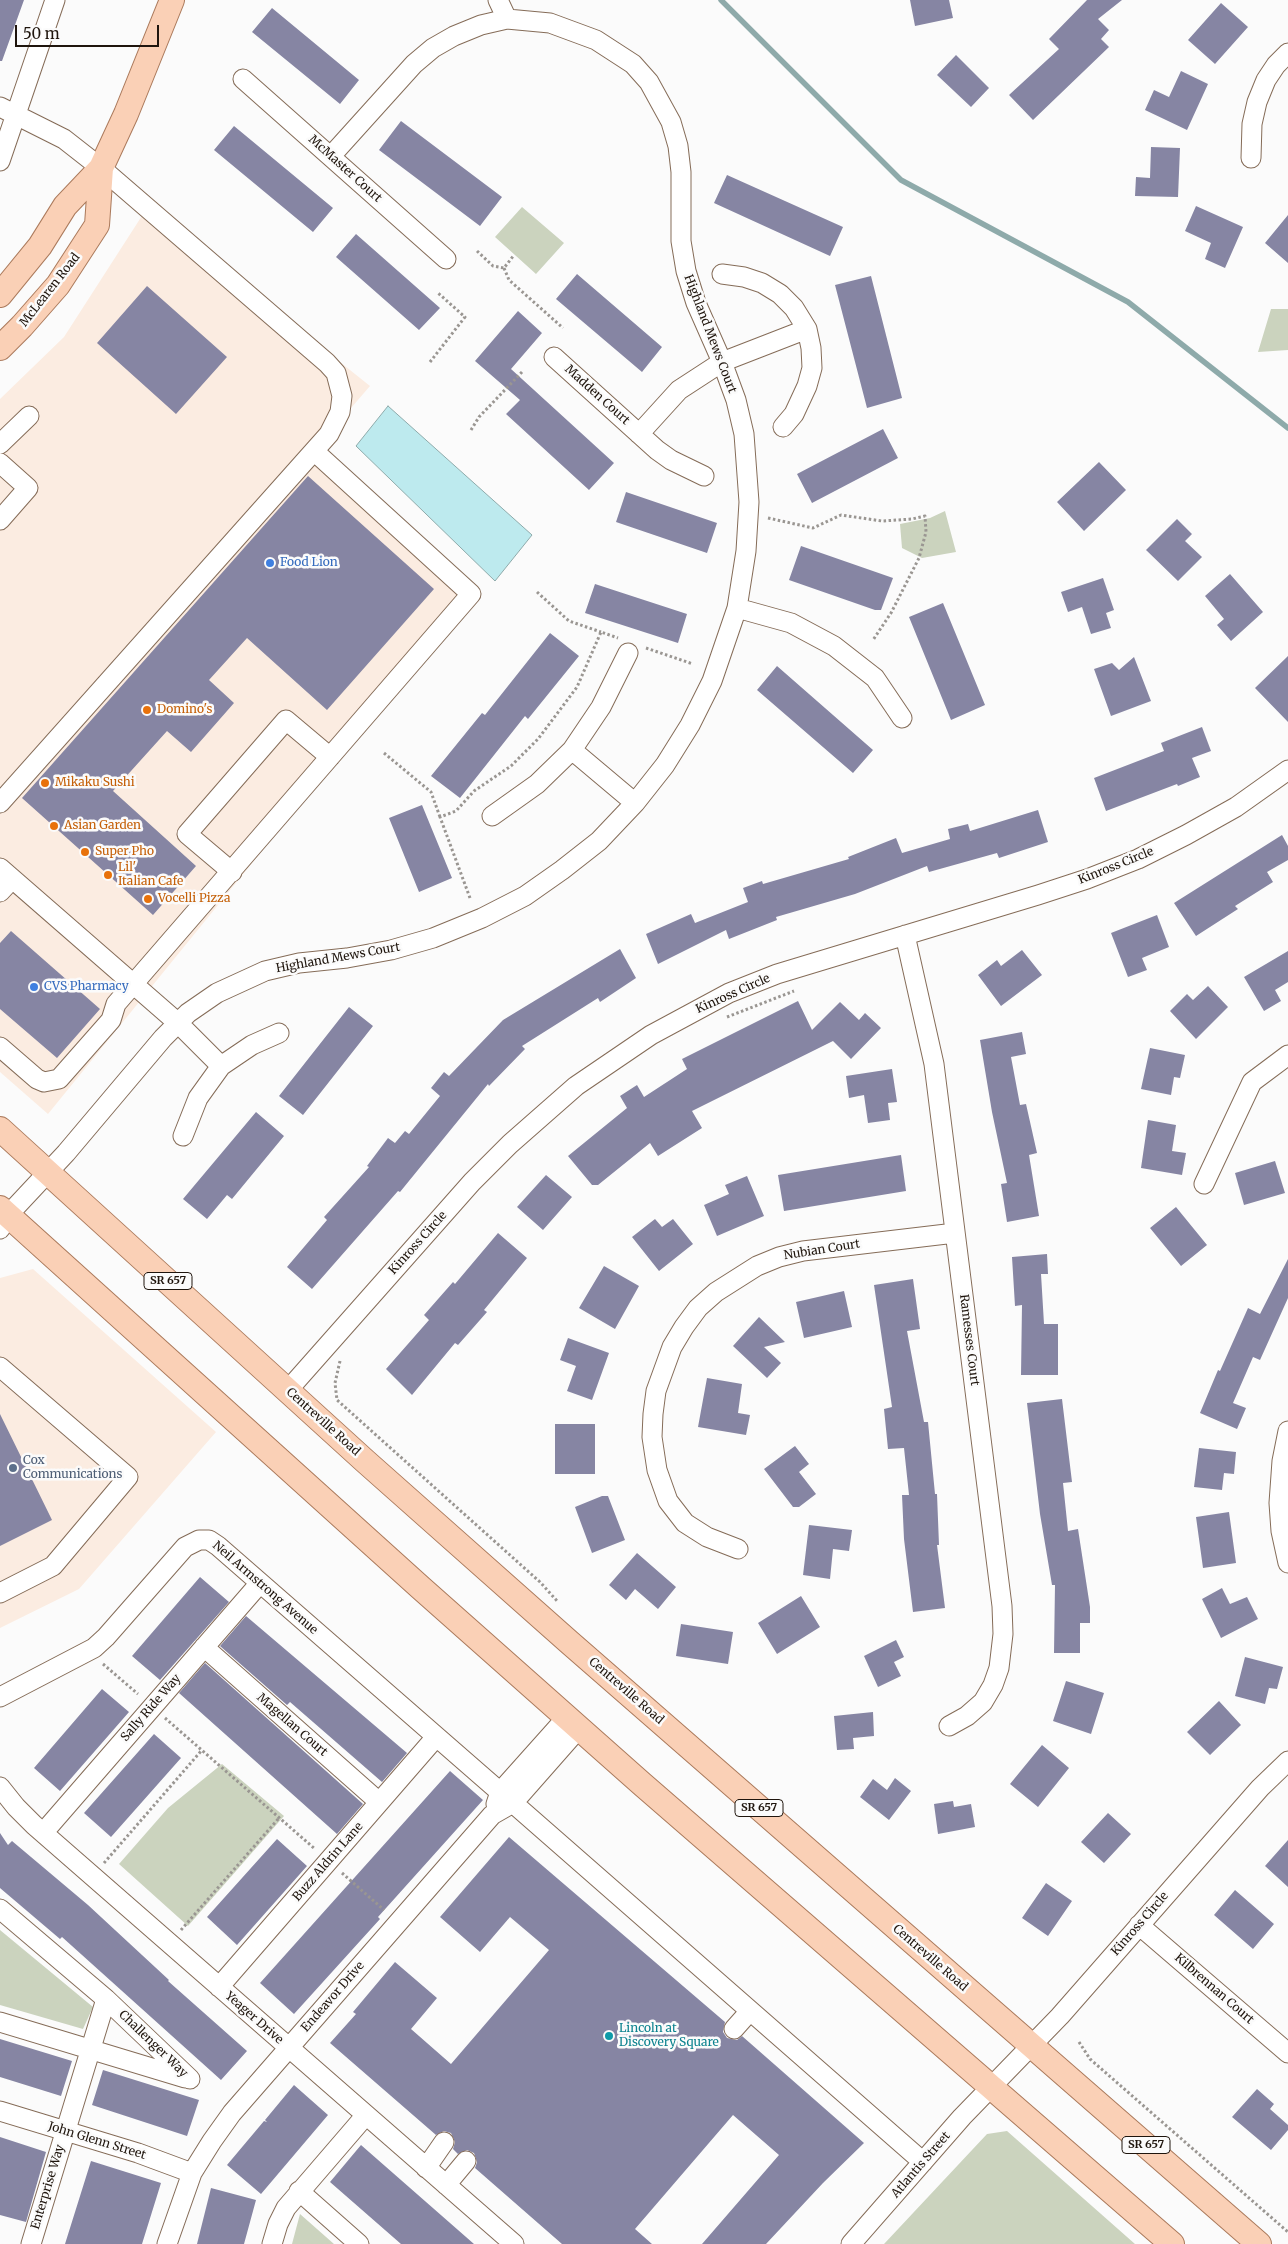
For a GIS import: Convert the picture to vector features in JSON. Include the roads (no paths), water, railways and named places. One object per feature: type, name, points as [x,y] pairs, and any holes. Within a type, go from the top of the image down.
[{"type":"main road","name":"McLearen Road","points":[[0,295],[40,246],[65,206],[101,168],[126,114],[172,0]]},
{"type":"main road","name":"McLearen Road","points":[[0,348],[58,285],[97,225],[101,168]]},
{"type":"main road","name":"Centreville Road","points":[[0,1129],[569,1642],[1260,2244]]},
{"type":"main road","points":[[3,1217],[573,1722],[1172,2244]]},
{"type":"street","points":[[0,160],[8,111],[55,0]]},
{"type":"street","points":[[498,0],[507,19]]},
{"type":"street","name":"Highland Mews Court","points":[[3,1217],[48,1173],[178,1023],[188,1013],[217,993],[265,971],[299,963],[347,958],[391,950],[433,938],[482,918],[525,896],[598,841],[635,803],[665,765],[690,725],[712,681],[737,608],[746,551],[749,502],[744,434],[736,400],[722,362],[696,303],[686,271],[681,241],[681,172],[678,146],[671,122],[649,82],[634,64],[596,40],[550,23],[507,19],[472,28],[433,48],[414,64],[332,156]]},
{"type":"street","points":[[1251,158],[1252,124],[1257,102],[1266,80],[1276,65],[1288,53]]},
{"type":"street","name":"McMaster Court","points":[[243,79],[446,259]]},
{"type":"street","points":[[0,803],[329,434],[340,412],[342,396],[336,373],[101,168],[64,139],[8,111]]},
{"type":"street","points":[[722,274],[744,277],[762,283],[774,290],[794,308],[807,329],[811,348],[812,368],[807,386],[794,414],[783,427]]},
{"type":"street","name":"Madden Court","points":[[639,434],[681,388],[722,362],[807,329]]},
{"type":"street","name":"Madden Court","points":[[554,357],[639,434],[671,460],[704,476]]},
{"type":"street","points":[[0,444],[29,416]]},
{"type":"street","points":[[0,1047],[37,1079],[44,1082],[59,1080],[111,1020],[116,1004],[471,594],[314,451]]},
{"type":"street","points":[[0,463],[28,488],[0,520]]},
{"type":"street","points":[[737,608],[791,623],[834,646],[875,678],[902,718]]},
{"type":"street","points":[[492,816],[537,784],[572,750],[601,707],[628,646]]},
{"type":"street","points":[[232,872],[187,834],[286,720],[330,757]]},
{"type":"street","points":[[572,750],[635,803]]},
{"type":"street","name":"Kinross Circle","points":[[288,1390],[472,1182],[510,1144],[576,1086],[651,1035],[729,993],[777,974],[1087,879],[1138,859],[1236,807],[1288,770]]},
{"type":"street","points":[[4,880],[134,985],[178,1023],[221,1066]]},
{"type":"street","name":"Ramesses Court","points":[[905,935],[934,1064],[1002,1606],[1003,1634],[999,1668],[993,1685],[983,1702],[968,1716],[949,1726]]},
{"type":"street","points":[[183,1136],[198,1098],[221,1066],[252,1045],[279,1033]]},
{"type":"street","points":[[1204,1184],[1252,1082],[1288,1055]]},
{"type":"street","name":"Nubian Court","points":[[738,1548],[707,1537],[685,1524],[668,1501],[657,1470],[652,1437],[656,1390],[672,1347],[684,1327],[698,1308],[716,1292],[756,1266],[779,1257],[803,1251],[955,1233]]},
{"type":"street","points":[[0,1367],[128,1477],[53,1566],[0,1593]]},
{"type":"street","points":[[1288,1431],[1282,1461],[1279,1503],[1281,1532],[1288,1563]]},
{"type":"street","name":"Neil Armstrong Avenue","points":[[0,1697],[90,1651],[106,1637],[185,1547],[195,1541],[204,1540],[213,1543],[923,2162]]},
{"type":"street","name":"Sally Ride Way","points":[[43,1832],[260,1583]]},
{"type":"street","name":"Magellan Court","points":[[204,1647],[379,1802]]},
{"type":"street","name":"Endeavor Drive","points":[[167,2244],[192,2173],[232,2113],[573,1722]]},
{"type":"street","name":"Buzz Aldrin Lane","points":[[219,1986],[436,1737]]},
{"type":"street","name":"Kinross Circle","points":[[992,2087],[1060,2016],[1260,1788],[1288,1760]]},
{"type":"street","name":"Yeager Drive","points":[[0,1786],[16,1807],[92,1876],[514,2244]]},
{"type":"street","name":"Challenger Way","points":[[0,1908],[106,1999],[190,2079],[0,2022]]},
{"type":"street","name":"Kilbrennan Court","points":[[1139,1925],[1288,2053]]},
{"type":"street","name":"Challenger Way","points":[[66,2131],[106,1999]]},
{"type":"street","points":[[734,2029],[750,2011]]},
{"type":"street","name":"Atlantis Street","points":[[851,2244],[992,2087]]},
{"type":"street","name":"John Glenn Street","points":[[0,2111],[138,2153],[192,2173]]},
{"type":"street","points":[[272,2244],[281,2216],[299,2191],[366,2115]]},
{"type":"street","name":"Enterprise Way","points":[[31,2244],[66,2131]]},
{"type":"street","points":[[426,2168],[444,2142]]},
{"type":"street","points":[[446,2185],[466,2161]]},
{"type":"street","points":[[299,2191],[360,2244]]},
{"type":"water","points":[[388,406],[532,535],[495,581],[356,446]]},
{"type":"waterway","points":[[721,0],[901,180],[1128,302],[1288,428]]},
{"type":"place","name":"Food Lion","points":[[270,563]]},
{"type":"place","name":"Domino's","points":[[147,710]]},
{"type":"place","name":"Mikaku Sushi","points":[[45,783]]},
{"type":"place","name":"Asian Garden","points":[[54,826]]},
{"type":"place","name":"Super Pho","points":[[85,852]]},
{"type":"place","name":"Lil' Italian Cafe","points":[[108,875]]},
{"type":"place","name":"Vocelli Pizza","points":[[148,899]]},
{"type":"place","name":"CVS Pharmacy","points":[[34,987]]},
{"type":"place","name":"Cox Communications","points":[[13,1468]]},
{"type":"place","name":"Lincoln at Discovery Square","points":[[609,2036]]}]
